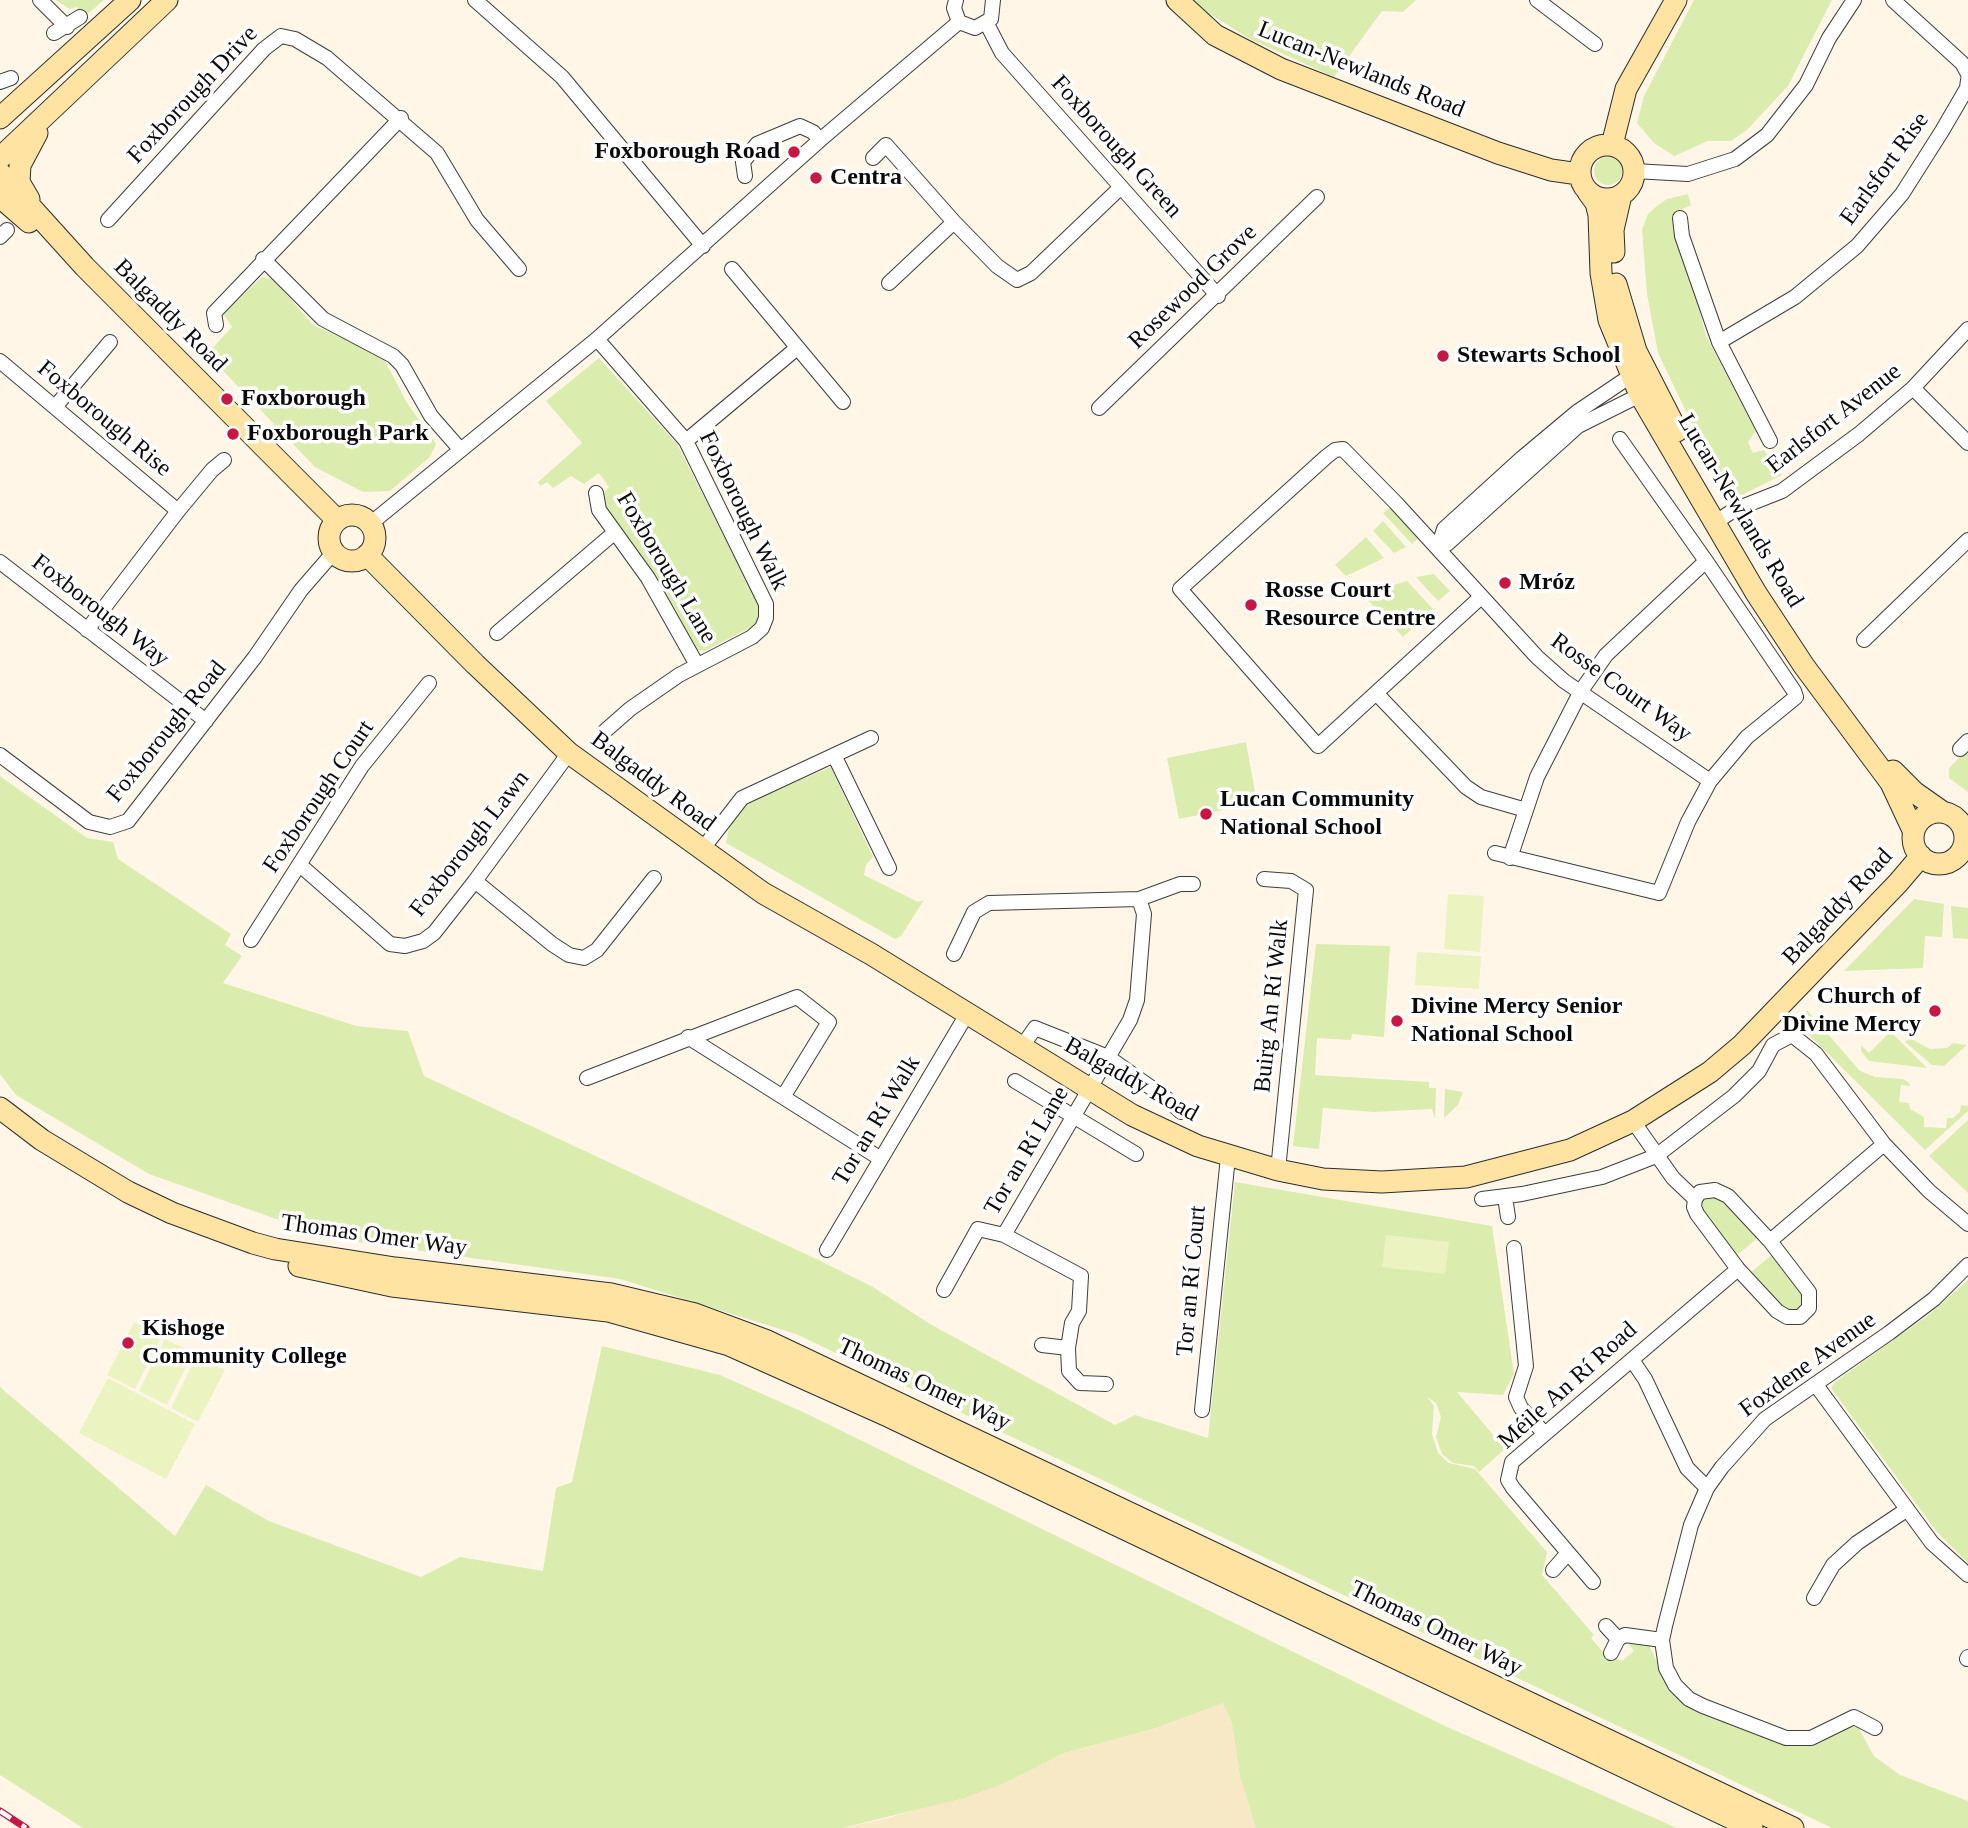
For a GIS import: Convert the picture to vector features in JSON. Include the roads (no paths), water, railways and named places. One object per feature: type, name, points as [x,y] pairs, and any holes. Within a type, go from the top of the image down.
[{"type":"street","points":[[40,0],[60,30],[80,17]]},
{"type":"street","points":[[0,118],[130,0]]},
{"type":"street","points":[[0,158],[167,0]]},
{"type":"street","points":[[475,0],[562,77],[702,246]]},
{"type":"street","points":[[956,0],[954,8],[959,22],[975,28],[987,24],[994,13],[993,0]]},
{"type":"street","name":"Lucan-Newlands Road","points":[[1177,0],[1215,35],[1281,69],[1498,153],[1584,183],[1602,199],[1621,195]]},
{"type":"street","points":[[1537,0],[1595,44]]},
{"type":"street","points":[[1612,145],[1626,89],[1676,0]]},
{"type":"street","points":[[1584,183],[1587,153],[1595,147],[1612,145],[1628,155],[1634,171],[1688,174],[1735,159],[1767,135],[1806,85],[1829,38],[1854,0]]},
{"type":"street","points":[[1892,0],[1962,63],[1968,74]]},
{"type":"street","points":[[370,524],[459,448],[511,411],[597,339],[820,140],[959,22]]},
{"type":"street","name":"Foxborough Green","points":[[987,24],[1002,53],[1218,296]]},
{"type":"street","name":"Foxborough Drive","points":[[108,220],[264,49],[281,36],[295,39],[327,58],[401,118],[437,153],[477,220],[519,270]]},
{"type":"street","name":"Earlsfort Rise","points":[[1719,342],[1795,297],[1857,246],[1902,194],[1967,88],[1968,80]]},
{"type":"street","points":[[38,216],[19,182],[20,165],[52,107]]},
{"type":"street","points":[[216,325],[214,313],[401,118]]},
{"type":"street","points":[[745,176],[743,162],[757,144],[800,126],[820,140]]},
{"type":"street","points":[[873,158],[886,145],[954,222],[997,266],[1017,280],[1031,273],[1120,188]]},
{"type":"street","name":"Lucan-Newlands Road","points":[[1634,171],[1631,185],[1621,195],[1613,230],[1618,297],[1638,371],[1640,395],[1708,507],[1886,763],[1914,792],[1941,811]]},
{"type":"street","points":[[0,173],[85,267]]},
{"type":"street","name":"Lucan-Newlands Road","points":[[1584,183],[1596,203],[1599,215],[1601,273],[1609,320],[1718,520],[1804,666],[1891,783],[1913,830]]},
{"type":"street","points":[[0,197],[85,267]]},
{"type":"street","name":"Rosewood Grove","points":[[1100,408],[1317,197]]},
{"type":"street","points":[[1680,218],[1682,236],[1719,342],[1770,442]]},
{"type":"street","points":[[888,283],[954,222]]},
{"type":"street","points":[[264,259],[323,319],[393,356],[402,365],[431,416],[459,448]]},
{"type":"street","name":"Balgaddy Road","points":[[85,267],[337,520]]},
{"type":"street","points":[[732,269],[843,402]]},
{"type":"street","name":"Earlsfort Avenue","points":[[1718,520],[1782,491],[1859,434],[1913,388],[1968,328]]},
{"type":"street","name":"Foxborough Walk","points":[[597,339],[686,441],[766,604],[766,618],[752,637],[697,665],[652,693],[605,731]]},
{"type":"street","points":[[55,407],[110,342]]},
{"type":"street","points":[[686,441],[797,348]]},
{"type":"street","name":"Foxborough Rise","points":[[0,361],[178,512]]},
{"type":"street","points":[[1437,548],[1444,529],[1521,458],[1577,412],[1638,371]]},
{"type":"street","points":[[1913,388],[1968,443]]},
{"type":"street","points":[[1437,548],[1447,544],[1578,426],[1602,411],[1640,395]]},
{"type":"street","points":[[1495,853],[1659,893],[1688,822],[1710,781],[1747,737],[1796,697],[1706,561],[1620,439]]},
{"type":"street","name":"Rosse Court Way","points":[[1376,693],[1318,746],[1180,589],[1339,449],[1347,451],[1537,657],[1710,781]]},
{"type":"street","points":[[87,630],[178,512],[212,470],[224,460]]},
{"type":"street","name":"Foxborough Lane","points":[[596,493],[599,510],[648,578],[697,665]]},
{"type":"street","points":[[351,515],[370,524],[374,543],[367,555],[354,561],[334,552],[329,539],[337,520],[351,515]]},
{"type":"street","points":[[497,633],[614,533]]},
{"type":"street","points":[[1864,640],[1968,540]]},
{"type":"street","name":"Foxborough Road","points":[[0,755],[89,822],[110,827],[128,821],[138,812],[301,590],[334,552]]},
{"type":"street","name":"Balgaddy Road","points":[[367,555],[475,664],[569,752],[701,851],[763,893],[880,959],[1089,1090],[1154,1126],[1228,1157],[1323,1179],[1382,1182],[1466,1177],[1559,1154],[1633,1121],[1710,1072],[1742,1045],[1921,856]]},
{"type":"street","points":[[1510,858],[1537,776],[1581,691],[1606,655],[1706,561]]},
{"type":"street","name":"Foxborough Way","points":[[0,562],[206,721]]},
{"type":"street","points":[[1481,597],[1376,693],[1466,787],[1480,797],[1526,810]]},
{"type":"street","name":"Foxborough Court","points":[[251,940],[362,766],[429,683]]},
{"type":"street","points":[[701,851],[742,798],[871,738]]},
{"type":"street","name":"Foxborough Lawn","points":[[300,865],[375,935],[397,945],[423,941],[434,933],[569,752]]},
{"type":"street","points":[[834,755],[889,868]]},
{"type":"street","points":[[1941,811],[1953,816],[1963,828],[1965,844],[1962,864],[1926,861],[1914,847],[1913,830],[1922,818],[1941,811]]},
{"type":"street","points":[[474,881],[552,944],[569,955],[584,958],[597,950],[654,878]]},
{"type":"street","name":"Buirg An Rí Walk","points":[[1264,879],[1291,881],[1306,890],[1278,1170]]},
{"type":"street","points":[[954,954],[974,912],[989,903],[1139,899],[1180,884],[1193,884]]},
{"type":"street","name":"Tor an Rí Lane","points":[[1004,1235],[1074,1118],[1137,1000],[1144,914],[1139,899]]},
{"type":"street","points":[[587,1077],[797,997],[829,1022],[783,1097]]},
{"type":"street","name":"Tor an Rí Walk","points":[[827,1250],[967,1014]]},
{"type":"street","points":[[1028,1038],[1035,1028],[1108,1057],[1181,1112]]},
{"type":"street","points":[[1482,1199],[1505,1197],[1602,1177],[1656,1156],[1734,1096],[1759,1071],[1773,1045],[1784,1036],[1797,1037],[1816,1054],[1884,1144],[1929,1191],[1968,1224]]},
{"type":"street","points":[[688,1037],[881,1159]]},
{"type":"street","points":[[1015,1081],[1136,1154]]},
{"type":"street","name":"Thomas Omer Way","points":[[0,1108],[42,1140],[128,1192],[172,1213],[253,1243],[395,1268],[611,1294],[695,1314],[765,1340],[1793,1828]]},
{"type":"street","name":"Thomas Omer Way","points":[[0,1120],[69,1169],[124,1201],[168,1222],[250,1252],[335,1275],[392,1286],[608,1311],[689,1331],[758,1356],[1752,1828]]},
{"type":"street","points":[[1633,1121],[1682,1189],[1695,1199]]},
{"type":"street","points":[[1770,1241],[1884,1144]]},
{"type":"street","name":"Tor an Rí Court","points":[[1202,1410],[1228,1157]]},
{"type":"street","points":[[1700,1192],[1722,1192],[1770,1241],[1809,1292],[1811,1300],[1806,1312],[1794,1318],[1777,1311],[1738,1269],[1697,1214],[1695,1199],[1700,1192]]},
{"type":"street","points":[[1505,1197],[1507,1217]]},
{"type":"street","name":"Tor an Rí Lane","points":[[944,1290],[978,1230],[1004,1235],[1081,1276],[1079,1311],[1072,1322],[1068,1348]]},
{"type":"street","points":[[1514,1248],[1526,1366],[1516,1397],[1521,1408],[1544,1433]]},
{"type":"street","name":"Foxdene Avenue","points":[[1875,1728],[1854,1717],[1811,1738],[1786,1738],[1703,1706],[1689,1699],[1675,1685],[1666,1668],[1662,1640],[1691,1525],[1707,1488],[1750,1433],[1934,1299],[1968,1265]]},
{"type":"street","name":"Méile An Rí Road","points":[[1593,1582],[1508,1480],[1512,1462],[1738,1269]]},
{"type":"street","points":[[1042,1345],[1068,1348],[1069,1371],[1080,1383],[1106,1384]]},
{"type":"street","points":[[1632,1360],[1645,1379],[1687,1468],[1707,1488]]},
{"type":"street","points":[[1816,1385],[1932,1543],[1968,1575]]},
{"type":"street","points":[[1814,1598],[1833,1565],[1857,1544],[1906,1510]]},
{"type":"street","points":[[1553,1570],[1568,1553]]},
{"type":"street","points":[[1606,1626],[1618,1639]]},
{"type":"street","points":[[1611,1653],[1618,1639],[1634,1634],[1662,1640]]},
{"type":"railway","points":[[0,1811],[26,1828]]},
{"type":"place","name":"Foxborough Road","points":[[794,152]]},
{"type":"place","name":"Centra","points":[[816,178]]},
{"type":"place","name":"Stewarts School","points":[[1443,356]]},
{"type":"place","name":"Foxborough","points":[[227,399]]},
{"type":"place","name":"Foxborough Park","points":[[233,434]]},
{"type":"place","name":"Mróz","points":[[1505,583]]},
{"type":"place","name":"Rosse Court Resource Centre","points":[[1251,605]]},
{"type":"place","name":"Lucan Community National School","points":[[1206,814]]},
{"type":"place","name":"Church of Divine Mercy","points":[[1935,1011]]},
{"type":"place","name":"Divine Mercy Senior National School","points":[[1397,1021]]},
{"type":"place","name":"Kishoge Community College","points":[[128,1343]]}]
